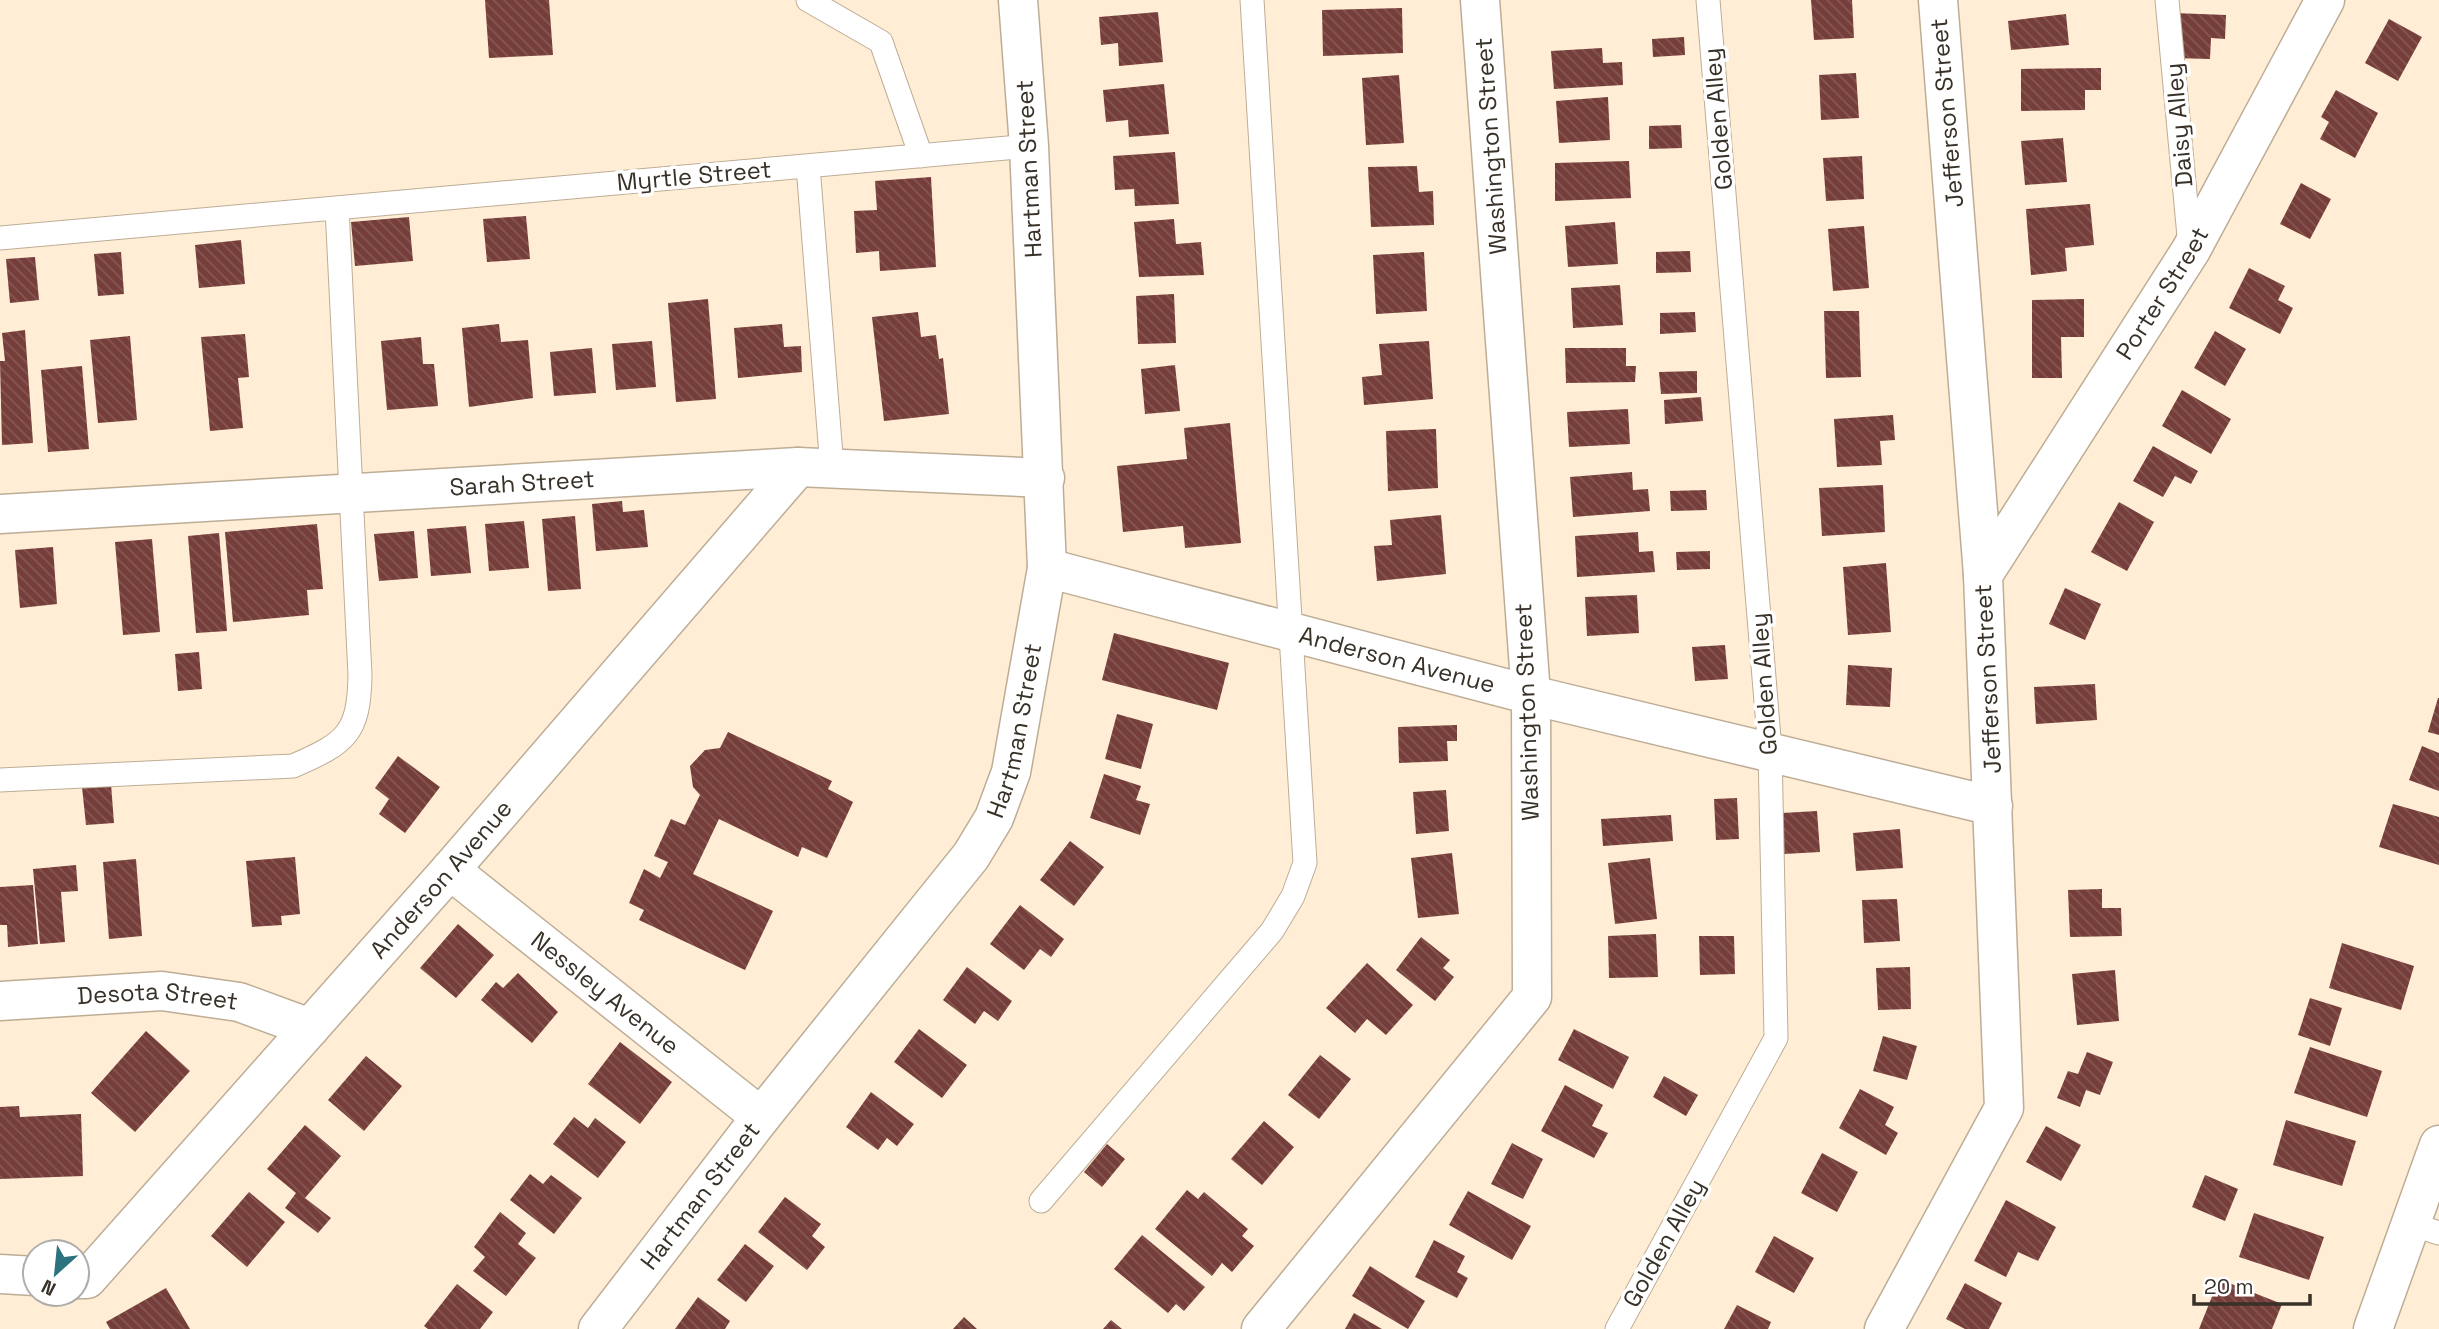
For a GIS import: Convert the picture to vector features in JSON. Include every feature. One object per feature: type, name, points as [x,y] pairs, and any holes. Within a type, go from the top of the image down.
[{"type":"street","name":"Hartman Street","points":[[598,1329],[761,1117],[971,856],[994,818],[1011,772],[1047,568],[1029,146],[1018,0]]},
{"type":"street","name":"Washington Street","points":[[1261,1329],[1532,997],[1531,695],[1480,0]]},
{"type":"street","name":"Jefferson Street","points":[[1884,1329],[2004,1108],[1983,575],[1938,0]]},
{"type":"street","name":"Porter Street","points":[[1983,575],[2191,250],[2325,0]]},
{"type":"street","name":"Anderson Avenue","points":[[91,1274],[450,870],[815,467]]},
{"type":"street","name":"Sarah Street","points":[[0,514],[815,467],[1045,478]]},
{"type":"street","name":"Anderson Avenue","points":[[1047,568],[1531,695],[1770,750],[1993,806]]},
{"type":"street","name":"Nessley Avenue","points":[[450,870],[761,1117]]},
{"type":"street","name":"Desota Street","points":[[0,1001],[162,991],[239,1002],[310,1028]]},
{"type":"street","points":[[2373,1329],[2425,1228],[2439,1145]]},
{"type":"street","points":[[0,1274],[21,1275]]},
{"type":"lane","points":[[808,0],[881,42],[921,156]]},
{"type":"lane","points":[[1041,1201],[1272,931],[1293,896],[1305,863],[1252,0]]},
{"type":"lane","name":"Golden Alley","points":[[1618,1329],[1776,1038],[1770,750],[1708,0]]},
{"type":"lane","name":"Daisy Alley","points":[[2167,0],[2191,250]]},
{"type":"lane","name":"Myrtle Street","points":[[0,238],[1029,146]]},
{"type":"lane","points":[[808,166],[815,467]]},
{"type":"lane","points":[[0,780],[293,766],[327,751],[351,731],[359,708],[350,493],[348,207]]},
{"type":"building","points":[[485,0],[549,0],[553,55],[489,58]]},
{"type":"building","points":[[1811,0],[1852,0],[1854,38],[1814,40]]},
{"type":"building","points":[[1402,8],[1403,53],[1323,56],[1322,10]]},
{"type":"building","points":[[1158,12],[1163,62],[1119,66],[1118,43],[1101,45],[1099,17]]},
{"type":"building","points":[[2174,13],[2226,15],[2225,39],[2211,38],[2210,59],[2173,58]]},
{"type":"building","points":[[2066,14],[2069,45],[2011,50],[2008,21]]},
{"type":"building","points":[[2389,19],[2422,37],[2398,81],[2365,63]]},
{"type":"building","points":[[1684,37],[1685,55],[1653,57],[1652,39]]},
{"type":"building","points":[[1602,48],[1603,63],[1622,62],[1623,85],[1554,89],[1551,51]]},
{"type":"building","points":[[2101,68],[2101,90],[2085,90],[2085,110],[2021,111],[2021,69]]},
{"type":"building","points":[[1856,73],[1859,118],[1821,120],[1819,75]]},
{"type":"building","points":[[1399,75],[1404,143],[1366,145],[1362,78]]},
{"type":"building","points":[[1164,84],[1169,134],[1129,137],[1128,120],[1106,122],[1103,90]]},
{"type":"building","points":[[2336,90],[2378,113],[2355,158],[2320,139],[2329,122],[2321,117]]},
{"type":"building","points":[[1608,97],[1610,140],[1559,143],[1556,101]]},
{"type":"building","points":[[1681,125],[1682,148],[1649,149],[1649,126]]},
{"type":"building","points":[[2063,138],[2067,182],[2025,185],[2021,141]]},
{"type":"building","points":[[1175,152],[1179,204],[1135,206],[1134,189],[1115,190],[1113,156]]},
{"type":"building","points":[[1862,156],[1864,199],[1826,201],[1823,158]]},
{"type":"building","points":[[1629,161],[1631,198],[1555,201],[1555,163]]},
{"type":"building","points":[[1417,166],[1419,192],[1433,191],[1434,225],[1371,227],[1368,167]]},
{"type":"building","points":[[931,177],[936,267],[880,271],[879,251],[856,253],[854,211],[877,210],[875,181]]},
{"type":"building","points":[[2301,183],[2331,199],[2310,239],[2280,224]]},
{"type":"building","points":[[2090,204],[2094,245],[2065,248],[2067,271],[2031,275],[2026,209]]},
{"type":"building","points":[[526,216],[530,259],[487,262],[483,219]]},
{"type":"building","points":[[409,217],[413,261],[355,266],[351,222]]},
{"type":"building","points":[[1174,219],[1176,244],[1201,242],[1204,275],[1139,277],[1134,222]]},
{"type":"building","points":[[1615,222],[1618,264],[1568,267],[1565,226]]},
{"type":"building","points":[[1864,226],[1869,288],[1833,291],[1828,229]]},
{"type":"building","points":[[241,240],[245,284],[199,288],[195,245]]},
{"type":"building","points":[[1690,251],[1691,272],[1656,273],[1656,252]]},
{"type":"building","points":[[121,252],[124,294],[98,296],[94,254]]},
{"type":"building","points":[[1424,252],[1427,311],[1376,314],[1373,255]]},
{"type":"building","points":[[35,257],[39,300],[10,303],[6,259]]},
{"type":"building","points":[[2249,268],[2285,286],[2278,300],[2293,308],[2280,334],[2229,308]]},
{"type":"building","points":[[1620,285],[1623,325],[1573,328],[1571,288]]},
{"type":"building","points":[[1174,294],[1176,343],[1138,344],[1136,296]]},
{"type":"building","points":[[708,299],[716,399],[676,402],[668,303]]},
{"type":"building","points":[[2084,299],[2084,337],[2061,337],[2062,378],[2032,378],[2032,300]]},
{"type":"building","points":[[1824,311],[1859,311],[1861,377],[1826,378]]},
{"type":"building","points":[[918,312],[921,337],[936,335],[939,359],[943,358],[949,414],[884,421],[872,317]]},
{"type":"building","points":[[1695,312],[1696,332],[1660,334],[1660,313]]},
{"type":"building","points":[[499,324],[501,342],[528,340],[533,398],[469,407],[462,328]]},
{"type":"building","points":[[782,324],[784,347],[801,346],[802,372],[738,378],[734,328]]},
{"type":"building","points":[[25,330],[33,443],[2,445],[0,361],[5,361],[2,333]]},
{"type":"building","points":[[2215,331],[2246,349],[2225,386],[2194,368]]},
{"type":"building","points":[[245,334],[249,377],[238,378],[243,428],[210,431],[201,337]]},
{"type":"building","points":[[130,336],[137,420],[98,423],[90,340]]},
{"type":"building","points":[[421,337],[423,364],[434,364],[438,406],[387,410],[381,341]]},
{"type":"building","points":[[652,341],[656,387],[616,390],[612,344]]},
{"type":"building","points":[[1429,341],[1433,399],[1364,405],[1362,377],[1382,375],[1379,344]]},
{"type":"building","points":[[592,348],[596,393],[554,396],[550,352]]},
{"type":"building","points":[[1565,348],[1626,348],[1626,366],[1636,366],[1635,382],[1566,383]]},
{"type":"building","points":[[1175,365],[1180,411],[1145,414],[1141,369]]},
{"type":"building","points":[[82,366],[89,449],[48,452],[41,370]]},
{"type":"building","points":[[1697,371],[1697,393],[1661,394],[1659,372]]},
{"type":"building","points":[[2182,390],[2231,419],[2211,454],[2162,426]]},
{"type":"building","points":[[1701,397],[1703,421],[1665,424],[1664,400]]},
{"type":"building","points":[[1628,409],[1630,444],[1569,447],[1567,412]]},
{"type":"building","points":[[1893,415],[1895,440],[1880,441],[1882,465],[1837,467],[1834,419]]},
{"type":"building","points":[[1230,423],[1241,543],[1185,548],[1183,526],[1123,532],[1117,466],[1187,459],[1184,428]]},
{"type":"building","points":[[1436,429],[1438,488],[1388,491],[1386,431]]},
{"type":"building","points":[[2153,446],[2198,471],[2191,484],[2175,476],[2163,497],[2133,481]]},
{"type":"building","points":[[1632,472],[1633,490],[1648,489],[1650,511],[1573,517],[1570,477]]},
{"type":"building","points":[[1883,485],[1885,532],[1822,536],[1819,488]]},
{"type":"building","points":[[1706,490],[1707,510],[1671,511],[1670,491]]},
{"type":"building","points":[[622,501],[623,512],[644,510],[648,547],[596,551],[592,504]]},
{"type":"building","points":[[2119,502],[2154,522],[2127,571],[2091,552]]},
{"type":"building","points":[[1441,515],[1446,574],[1377,581],[1374,546],[1392,545],[1390,520]]},
{"type":"building","points":[[575,516],[581,589],[548,591],[542,519]]},
{"type":"building","points":[[524,521],[529,568],[489,571],[485,524]]},
{"type":"building","points":[[317,524],[323,589],[307,590],[309,615],[233,622],[225,532]]},
{"type":"building","points":[[466,526],[471,573],[431,576],[427,529]]},
{"type":"building","points":[[414,531],[418,578],[379,581],[374,534]]},
{"type":"building","points":[[1638,532],[1639,552],[1653,551],[1655,572],[1577,577],[1575,536]]},
{"type":"building","points":[[219,533],[227,631],[196,633],[188,536]]},
{"type":"building","points":[[152,539],[160,632],[123,635],[115,542]]},
{"type":"building","points":[[53,547],[57,604],[20,608],[15,550]]},
{"type":"building","points":[[1710,551],[1710,569],[1677,570],[1676,552]]},
{"type":"building","points":[[1886,563],[1891,632],[1848,635],[1843,567]]},
{"type":"building","points":[[2065,588],[2101,604],[2085,640],[2049,624]]},
{"type":"building","points":[[1637,595],[1639,633],[1587,636],[1585,597]]},
{"type":"building","points":[[1114,633],[1229,663],[1217,710],[1102,680]]},
{"type":"building","points":[[1725,645],[1728,679],[1695,681],[1692,647]]},
{"type":"building","points":[[199,652],[202,689],[178,691],[175,654]]},
{"type":"building","points":[[1848,665],[1892,668],[1890,707],[1846,705]]},
{"type":"building","points":[[2095,684],[2097,720],[2036,724],[2034,687]]},
{"type":"building","points":[[2439,698],[2439,735],[2428,732]]},
{"type":"building","points":[[1117,714],[1153,724],[1141,769],[1105,759]]},
{"type":"building","points":[[1457,725],[1457,741],[1447,741],[1448,761],[1399,763],[1398,727]]},
{"type":"building","points":[[728,732],[832,781],[828,789],[853,802],[827,858],[802,847],[798,857],[719,819],[693,874],[773,911],[745,970],[639,920],[644,910],[629,903],[644,869],[660,878],[668,862],[654,856],[671,819],[685,825],[700,795],[693,787],[690,766],[705,750],[720,748]]},
{"type":"building","points":[[2422,746],[2439,753],[2439,791],[2409,780]]},
{"type":"building","points":[[398,756],[440,787],[405,833],[379,814],[389,799],[375,788]]},
{"type":"building","points":[[1104,774],[1141,786],[1136,800],[1150,804],[1140,835],[1090,818]]},
{"type":"building","points":[[111,784],[114,823],[86,825],[82,787]]},
{"type":"building","points":[[1446,790],[1449,831],[1416,834],[1413,792]]},
{"type":"building","points":[[1737,798],[1739,839],[1716,840],[1714,799]]},
{"type":"building","points":[[2393,804],[2439,817],[2439,865],[2379,847]]},
{"type":"building","points":[[1817,811],[1820,852],[1784,854],[1782,813]]},
{"type":"building","points":[[1671,815],[1673,841],[1603,846],[1601,819]]},
{"type":"building","points":[[1900,829],[1903,868],[1856,871],[1853,833]]},
{"type":"building","points":[[1070,841],[1104,867],[1074,906],[1040,880]]},
{"type":"building","points":[[1452,853],[1459,914],[1418,918],[1411,858]]},
{"type":"building","points":[[295,857],[300,914],[281,916],[282,925],[252,927],[246,861]]},
{"type":"building","points":[[1650,858],[1657,919],[1615,924],[1608,863]]},
{"type":"building","points":[[136,859],[142,936],[109,939],[103,862]]},
{"type":"building","points":[[76,865],[78,891],[61,892],[65,942],[40,944],[33,869]]},
{"type":"building","points":[[33,885],[38,944],[8,947],[7,925],[0,925],[0,887]]},
{"type":"building","points":[[2102,889],[2102,908],[2121,908],[2122,936],[2070,937],[2068,890]]},
{"type":"building","points":[[1897,899],[1900,941],[1864,943],[1862,900]]},
{"type":"building","points":[[1020,905],[1064,939],[1051,957],[1040,949],[1024,970],[990,944]]},
{"type":"building","points":[[458,924],[494,955],[456,998],[420,968]]},
{"type":"building","points":[[1656,934],[1658,977],[1609,978],[1608,936]]},
{"type":"building","points":[[1699,936],[1734,936],[1735,974],[1700,975]]},
{"type":"building","points":[[1421,937],[1450,960],[1443,968],[1454,977],[1435,1001],[1396,970]]},
{"type":"building","points":[[2342,943],[2414,966],[2401,1010],[2329,988]]},
{"type":"building","points":[[1367,963],[1413,1005],[1386,1035],[1367,1019],[1355,1033],[1326,1008]]},
{"type":"building","points":[[967,967],[1012,1001],[998,1021],[984,1011],[975,1024],[943,1000]]},
{"type":"building","points":[[1910,967],[1911,1009],[1878,1010],[1876,968]]},
{"type":"building","points":[[2115,970],[2119,1021],[2077,1025],[2072,974]]},
{"type":"building","points":[[518,973],[558,1012],[532,1043],[481,1000],[496,982],[503,988]]},
{"type":"building","points":[[2310,998],[2342,1008],[2330,1046],[2298,1035]]},
{"type":"building","points":[[919,1029],[967,1065],[942,1098],[894,1062]]},
{"type":"building","points":[[1574,1029],[1629,1057],[1613,1089],[1558,1060]]},
{"type":"building","points":[[146,1031],[190,1071],[135,1132],[91,1093]]},
{"type":"building","points":[[1883,1036],[1917,1046],[1907,1080],[1873,1071]]},
{"type":"building","points":[[620,1042],[672,1082],[640,1124],[588,1084]]},
{"type":"building","points":[[2310,1047],[2382,1071],[2367,1117],[2294,1093]]},
{"type":"building","points":[[2087,1052],[2113,1062],[2100,1095],[2086,1090],[2080,1107],[2057,1098],[2068,1071],[2078,1074]]},
{"type":"building","points":[[1320,1055],[1351,1079],[1319,1119],[1288,1095]]},
{"type":"building","points":[[366,1056],[402,1086],[364,1131],[328,1100]]},
{"type":"building","points":[[1664,1076],[1698,1095],[1686,1116],[1653,1097]]},
{"type":"building","points":[[1565,1085],[1603,1105],[1592,1126],[1608,1133],[1594,1158],[1541,1131]]},
{"type":"building","points":[[1860,1089],[1894,1107],[1885,1125],[1898,1133],[1886,1155],[1839,1128]]},
{"type":"building","points":[[871,1092],[914,1124],[897,1146],[887,1138],[878,1150],[846,1127]]},
{"type":"building","points":[[19,1106],[20,1117],[81,1114],[83,1176],[0,1179],[0,1107]]},
{"type":"building","points":[[574,1117],[588,1128],[595,1118],[626,1142],[598,1178],[553,1144]]},
{"type":"building","points":[[2286,1120],[2356,1141],[2342,1186],[2273,1165]]},
{"type":"building","points":[[1264,1121],[1294,1147],[1262,1185],[1231,1159]]},
{"type":"building","points":[[305,1125],[341,1156],[305,1198],[331,1218],[318,1233],[285,1208],[296,1193],[267,1169]]},
{"type":"building","points":[[2046,1126],[2081,1145],[2061,1181],[2026,1162]]},
{"type":"building","points":[[1512,1143],[1543,1159],[1523,1199],[1491,1184]]},
{"type":"building","points":[[1107,1144],[1125,1159],[1102,1187],[1084,1172]]},
{"type":"building","points":[[1822,1153],[1858,1172],[1837,1212],[1801,1193]]},
{"type":"building","points":[[530,1174],[543,1184],[551,1175],[582,1198],[554,1234],[510,1200]]},
{"type":"building","points":[[2205,1175],[2238,1189],[2225,1221],[2192,1207]]},
{"type":"building","points":[[1187,1190],[1198,1199],[1204,1192],[1248,1229],[1242,1236],[1254,1246],[1232,1272],[1222,1263],[1212,1276],[1155,1229]]},
{"type":"building","points":[[1468,1191],[1531,1226],[1512,1260],[1449,1225]]},
{"type":"building","points":[[249,1192],[285,1222],[247,1267],[211,1236]]},
{"type":"building","points":[[785,1197],[821,1224],[812,1236],[825,1247],[807,1270],[758,1232]]},
{"type":"building","points":[[2006,1200],[2056,1227],[2038,1261],[2018,1252],[2006,1277],[1974,1261]]},
{"type":"building","points":[[500,1212],[526,1233],[518,1244],[536,1258],[506,1296],[473,1271],[485,1257],[474,1247]]},
{"type":"building","points":[[2254,1213],[2324,1237],[2309,1280],[2239,1257]]},
{"type":"building","points":[[1142,1235],[1205,1287],[1184,1311],[1176,1304],[1168,1313],[1114,1269]]},
{"type":"building","points":[[1774,1236],[1814,1258],[1794,1293],[1755,1272]]},
{"type":"building","points":[[1434,1240],[1465,1256],[1457,1272],[1468,1278],[1457,1298],[1415,1277]]},
{"type":"building","points":[[745,1244],[774,1266],[746,1302],[717,1280]]},
{"type":"building","points":[[1370,1266],[1425,1301],[1408,1329],[1352,1296]]},
{"type":"building","points":[[2219,1279],[2282,1304],[2272,1329],[2199,1329]]},
{"type":"building","points":[[1965,1283],[2002,1303],[1989,1329],[1965,1329],[1946,1319]]},
{"type":"building","points":[[457,1284],[493,1312],[480,1329],[428,1329],[424,1326]]},
{"type":"building","points":[[166,1288],[190,1329],[110,1329],[106,1322]]},
{"type":"building","points":[[698,1297],[730,1321],[725,1329],[675,1329]]},
{"type":"building","points":[[1737,1305],[1771,1322],[1768,1329],[1724,1329]]},
{"type":"building","points":[[1354,1313],[1382,1329],[1345,1329]]},
{"type":"building","points":[[964,1317],[977,1329],[953,1329]]},
{"type":"building","points":[[1111,1320],[1122,1329],[1103,1329]]}]
